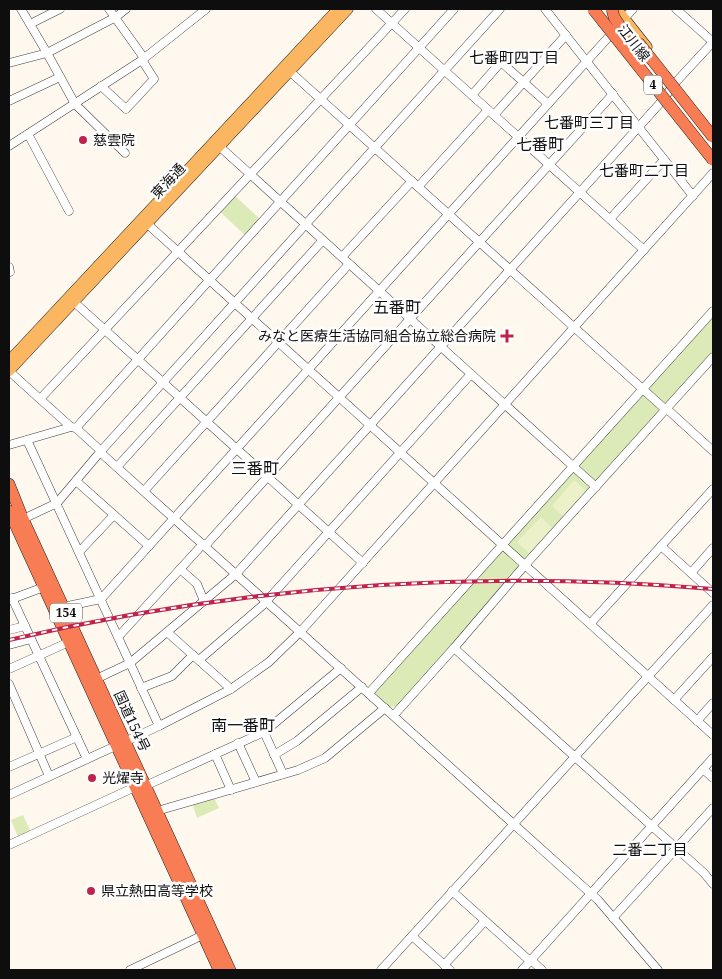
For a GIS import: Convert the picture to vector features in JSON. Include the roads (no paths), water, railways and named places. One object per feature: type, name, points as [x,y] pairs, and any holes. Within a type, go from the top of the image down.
[{"type":"highway","name":"4","points":[[593,9],[713,160]]},
{"type":"highway","name":"4","points":[[614,9],[713,137]]},
{"type":"highway","points":[[614,9],[614,17],[632,46],[713,149]]},
{"type":"highway","name":"国道154号","points":[[9,484],[13,518],[68,642],[140,786],[219,970]]},
{"type":"highway","name":"国道154号","points":[[13,518],[63,607],[96,678],[120,744]]},
{"type":"highway","name":"国道154号","points":[[140,786],[157,811],[230,970]]},
{"type":"main road","name":"東海通","points":[[9,361],[219,146],[338,9]]},
{"type":"main road","name":"東海通","points":[[9,371],[74,302],[144,222],[287,69],[348,9]]},
{"type":"main road","name":"江川線","points":[[589,9],[713,165]]},
{"type":"main road","name":"江川線","points":[[614,9],[624,18],[713,131]]},
{"type":"street","points":[[21,9],[48,53],[74,104],[124,153]]},
{"type":"street","points":[[30,24],[60,9]]},
{"type":"street","points":[[102,86],[126,110],[154,80],[143,59],[109,9]]},
{"type":"street","points":[[9,63],[48,53],[116,17],[126,9]]},
{"type":"street","points":[[9,146],[143,59],[206,9]]},
{"type":"street","points":[[376,9],[644,250]]},
{"type":"street","points":[[40,399],[404,9]]},
{"type":"street","points":[[9,445],[73,428],[454,9]]},
{"type":"street","points":[[13,518],[57,503],[163,382],[500,9]]},
{"type":"street","points":[[545,9],[693,196]]},
{"type":"street","points":[[63,607],[101,599],[633,9]]},
{"type":"street","points":[[96,678],[130,663],[236,574],[662,101],[675,83],[713,42],[676,9]]},
{"type":"street","points":[[418,187],[523,82],[566,35]]},
{"type":"street","points":[[472,95],[501,62],[548,104]]},
{"type":"street","points":[[287,69],[713,451]]},
{"type":"street","points":[[9,101],[60,77]]},
{"type":"street","points":[[118,637],[268,477],[613,94]]},
{"type":"street","points":[[28,134],[69,211]]},
{"type":"street","points":[[219,146],[596,487]]},
{"type":"street","points":[[610,219],[664,160]]},
{"type":"street","points":[[9,795],[159,726],[231,690],[269,662],[301,632],[713,173]]},
{"type":"street","points":[[342,257],[412,181]]},
{"type":"street","points":[[144,222],[713,735]]},
{"type":"street","points":[[117,467],[323,240]]},
{"type":"street","points":[[144,491],[349,264]]},
{"type":"street","points":[[74,302],[363,563]]},
{"type":"street","points":[[274,755],[297,742],[366,690],[502,544],[713,311]]},
{"type":"street","points":[[394,715],[525,565],[713,357]]},
{"type":"street","points":[[9,371],[591,894],[658,970]]},
{"type":"street","points":[[141,688],[172,676],[267,601],[471,374]]},
{"type":"street","points":[[27,440],[159,726]]},
{"type":"street","points":[[76,481],[149,546]]},
{"type":"street","points":[[590,624],[713,489]]},
{"type":"street","points":[[80,552],[114,515]]},
{"type":"street","points":[[661,546],[713,593]]},
{"type":"street","points":[[691,572],[713,548]]},
{"type":"street","points":[[180,569],[197,584],[204,601]]},
{"type":"street","points":[[11,599],[44,587]]},
{"type":"street","points":[[9,589],[11,599],[87,759]]},
{"type":"street","points":[[381,970],[713,605]]},
{"type":"street","points":[[9,630],[25,626]]},
{"type":"street","points":[[167,632],[231,690]]},
{"type":"street","points":[[9,645],[31,639]]},
{"type":"street","points":[[9,669],[68,642]]},
{"type":"street","points":[[454,648],[677,848],[713,884]]},
{"type":"street","points":[[674,700],[713,657]]},
{"type":"street","points":[[9,844],[264,732],[341,668]]},
{"type":"street","points":[[9,684],[49,776]]},
{"type":"street","points":[[9,706],[17,702]]},
{"type":"street","points":[[697,721],[713,703]]},
{"type":"street","points":[[157,811],[283,774],[325,758],[385,708]]},
{"type":"street","points":[[264,732],[283,774]]},
{"type":"street","points":[[9,767],[77,737]]},
{"type":"street","points":[[238,743],[256,782]]},
{"type":"street","points":[[215,754],[231,790]]},
{"type":"street","points":[[522,970],[713,758]]},
{"type":"street","points":[[704,769],[713,778]]},
{"type":"street","points":[[613,918],[713,808]]},
{"type":"street","points":[[452,891],[542,970]]},
{"type":"street","points":[[412,936],[447,968],[484,921]]},
{"type":"street","points":[[130,970],[203,935]]},
{"type":"railway","points":[[9,640],[96,621],[183,606],[359,587],[447,582],[536,581],[624,583],[713,589]]},
{"type":"place","name":"慈雲院","points":[[83,140]]},
{"type":"place","name":"みなと医療生活協同組合協立総合病院","points":[[507,336]]},
{"type":"place","name":"光燿寺","points":[[92,778]]},
{"type":"place","name":"県立熱田高等学校","points":[[91,891]]},
{"type":"district","name":"七番町四丁目","points":[[514,58]]},
{"type":"district","name":"七番町三丁目","points":[[589,123]]},
{"type":"district","name":"七番町","points":[[540,144]]},
{"type":"district","name":"七番町二丁目","points":[[644,171]]},
{"type":"district","name":"五番町","points":[[397,307]]},
{"type":"district","name":"三番町","points":[[255,468]]},
{"type":"district","name":"南一番町","points":[[243,725]]},
{"type":"district","name":"二番二丁目","points":[[650,850]]}]
